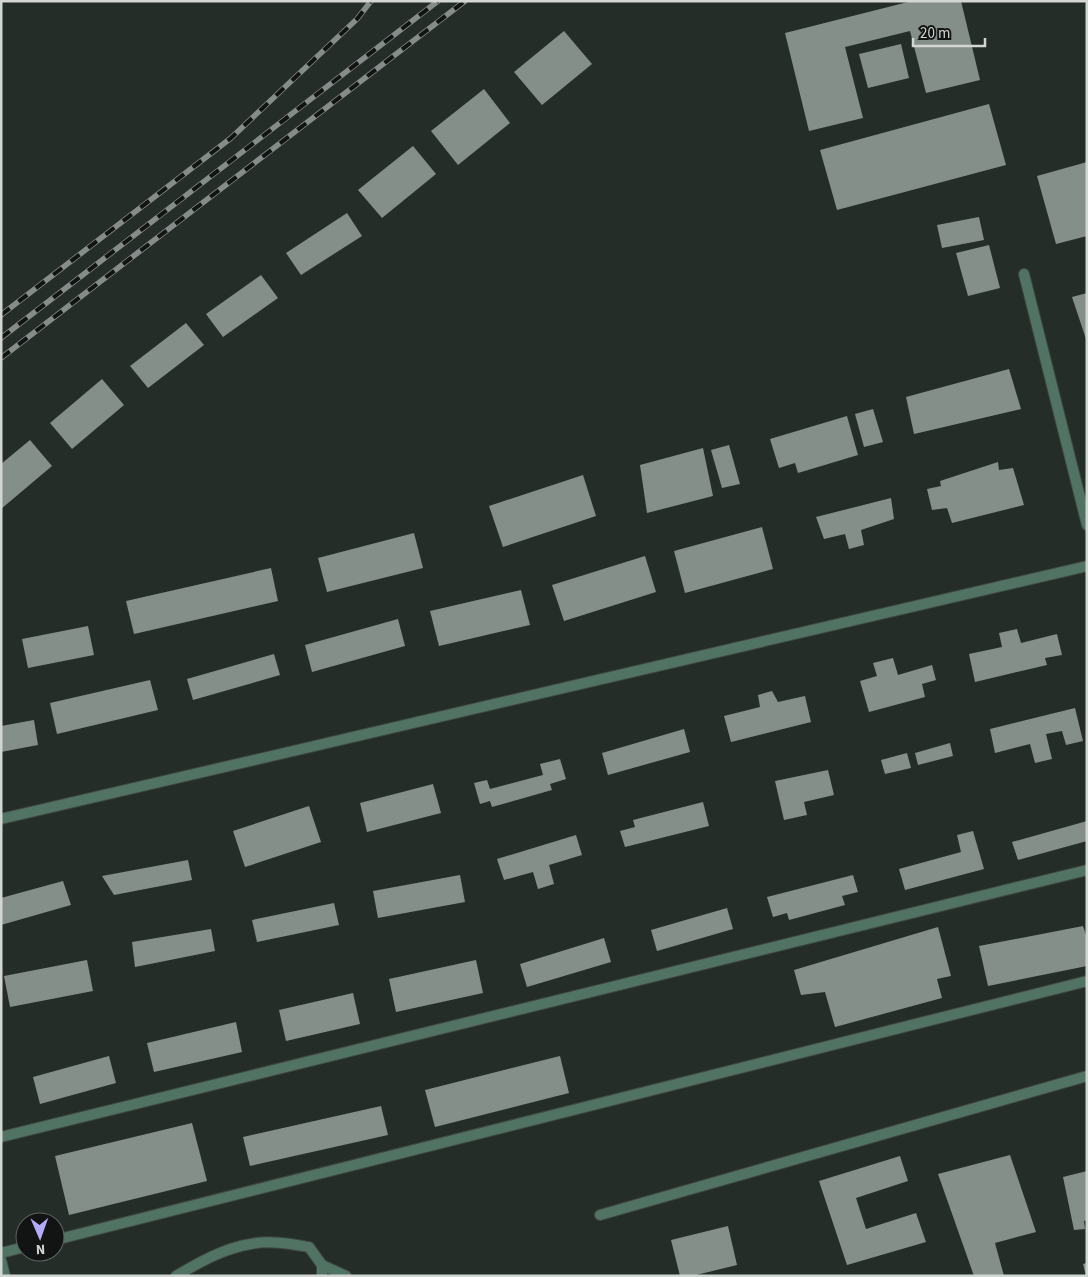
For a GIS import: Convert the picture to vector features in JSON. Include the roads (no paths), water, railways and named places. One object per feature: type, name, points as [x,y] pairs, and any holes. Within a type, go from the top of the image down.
[{"type":"street","points":[[1024,274],[1087,525]]},
{"type":"street","points":[[1,819],[1087,566]]},
{"type":"street","points":[[1,1137],[1087,870]]},
{"type":"street","points":[[65,1237],[1087,981]]},
{"type":"street","points":[[600,1215],[1087,1076]]},
{"type":"street","points":[[176,1276],[203,1260],[251,1244],[288,1244],[309,1247],[322,1265],[346,1276]]},
{"type":"street","points":[[1,1253],[15,1250]]},
{"type":"street","points":[[1,1260],[8,1275]]},
{"type":"street","points":[[322,1265],[322,1276]]},
{"type":"railway","points":[[1,315],[231,138],[357,19],[371,1]]},
{"type":"railway","points":[[1,338],[438,1]]},
{"type":"railway","points":[[1,358],[465,1]]}]
